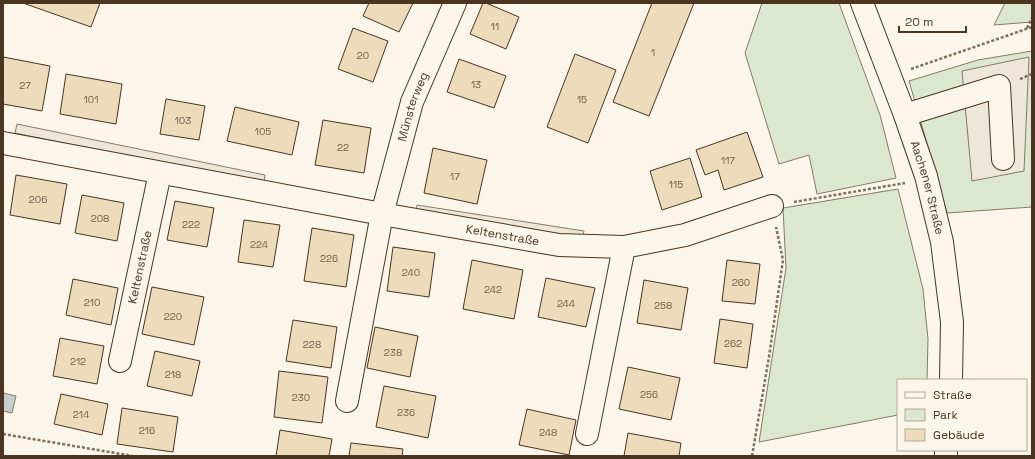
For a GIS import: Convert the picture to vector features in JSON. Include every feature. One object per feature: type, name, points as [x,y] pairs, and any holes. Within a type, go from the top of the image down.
[{"type":"street","name":"Münsterweg","points":[[382,214],[412,102],[455,3]]},
{"type":"street","name":"Aachener Straße","points":[[862,3],[905,115],[926,176],[942,242],[952,322],[951,379]]},
{"type":"street","points":[[905,115],[999,86],[1003,159]]},
{"type":"street","name":"Keltenstraße","points":[[3,143],[382,214],[559,245],[624,247],[685,235],[772,206]]},
{"type":"street","name":"Keltenstraße","points":[[120,361],[160,173]]},
{"type":"street","points":[[347,401],[382,214]]},
{"type":"street","points":[[587,434],[624,247]]},
{"type":"path","points":[[1027,28],[1032,18]]},
{"type":"path","points":[[890,77],[1032,27]]},
{"type":"path","points":[[752,456],[769,357],[783,260],[772,206],[904,183]]},
{"type":"path","points":[[3,434],[113,455],[133,456]]},
{"type":"green space","points":[[762,3],[839,3],[880,115],[896,178],[817,194],[809,155],[779,164],[745,53]]},
{"type":"green space","points":[[1005,3],[1032,3],[1032,22],[994,25]]},
{"type":"green space","points":[[1032,51],[1032,207],[947,213],[909,81],[978,60]]},
{"type":"green space","points":[[898,189],[923,289],[928,339],[927,379],[897,379],[897,415],[759,442],[786,268],[783,208]]},
{"type":"shaded area","points":[[1029,57],[1024,171],[972,181],[962,71]]},
{"type":"shaded area","points":[[17,124],[265,175],[264,184],[15,133]]},
{"type":"shaded area","points":[[417,205],[584,231],[582,240],[415,213]]},
{"type":"shaded area","points":[[3,393],[16,396],[12,413],[3,411]]},
{"type":"building","points":[[23,3],[100,3],[91,27]]},
{"type":"building","points":[[369,3],[413,3],[399,32],[363,16]]},
{"type":"building","points":[[483,3],[519,17],[506,49],[470,34]]},
{"type":"building","points":[[652,3],[694,3],[649,116],[613,102]]},
{"type":"building","points":[[353,28],[388,41],[373,82],[338,69]]},
{"type":"building","points":[[575,54],[616,70],[588,143],[547,127]]},
{"type":"building","points":[[3,57],[50,66],[42,111],[3,104]]},
{"type":"building","points":[[459,59],[506,76],[494,108],[447,92]]},
{"type":"building","points":[[66,74],[122,84],[116,124],[60,114]]},
{"type":"building","points":[[166,99],[205,106],[199,140],[160,134]]},
{"type":"building","points":[[235,107],[299,122],[292,155],[227,141]]},
{"type":"building","points":[[323,120],[371,128],[364,173],[315,165]]},
{"type":"building","points":[[747,132],[763,177],[724,190],[718,170],[705,175],[696,150]]},
{"type":"building","points":[[433,148],[487,160],[477,204],[424,193]]},
{"type":"building","points":[[690,158],[702,197],[662,210],[650,171]]},
{"type":"building","points":[[16,175],[67,184],[60,224],[10,215]]},
{"type":"building","points":[[82,195],[124,203],[117,241],[75,233]]},
{"type":"building","points":[[175,201],[214,208],[207,247],[167,240]]},
{"type":"building","points":[[244,220],[280,225],[273,267],[238,262]]},
{"type":"building","points":[[312,228],[354,235],[346,287],[304,281]]},
{"type":"building","points":[[393,247],[435,253],[429,297],[387,291]]},
{"type":"building","points":[[472,260],[523,270],[514,319],[463,309]]},
{"type":"building","points":[[727,260],[760,264],[755,304],[722,301]]},
{"type":"building","points":[[546,278],[595,288],[586,327],[538,317]]},
{"type":"building","points":[[73,279],[118,288],[111,325],[66,315]]},
{"type":"building","points":[[644,280],[688,288],[681,330],[637,323]]},
{"type":"building","points":[[152,287],[204,297],[194,345],[142,334]]},
{"type":"building","points":[[720,319],[753,324],[747,368],[714,363]]},
{"type":"building","points":[[293,320],[337,327],[331,368],[286,361]]},
{"type":"building","points":[[375,327],[418,336],[410,377],[367,368]]},
{"type":"building","points":[[60,338],[104,346],[97,384],[53,376]]},
{"type":"building","points":[[155,351],[200,361],[192,396],[147,386]]},
{"type":"building","points":[[628,367],[680,378],[671,420],[619,409]]},
{"type":"building","points":[[279,371],[328,377],[322,423],[274,417]]},
{"type":"building","points":[[384,386],[436,396],[428,438],[376,427]]},
{"type":"building","points":[[61,394],[108,404],[102,435],[54,424]]},
{"type":"building","points":[[122,408],[178,417],[173,452],[117,444]]},
{"type":"building","points":[[527,409],[576,420],[569,455],[519,445]]},
{"type":"building","points":[[280,430],[332,439],[329,456],[276,456]]},
{"type":"building","points":[[628,433],[681,443],[679,456],[624,456]]},
{"type":"building","points":[[351,443],[403,449],[402,456],[349,456]]}]
